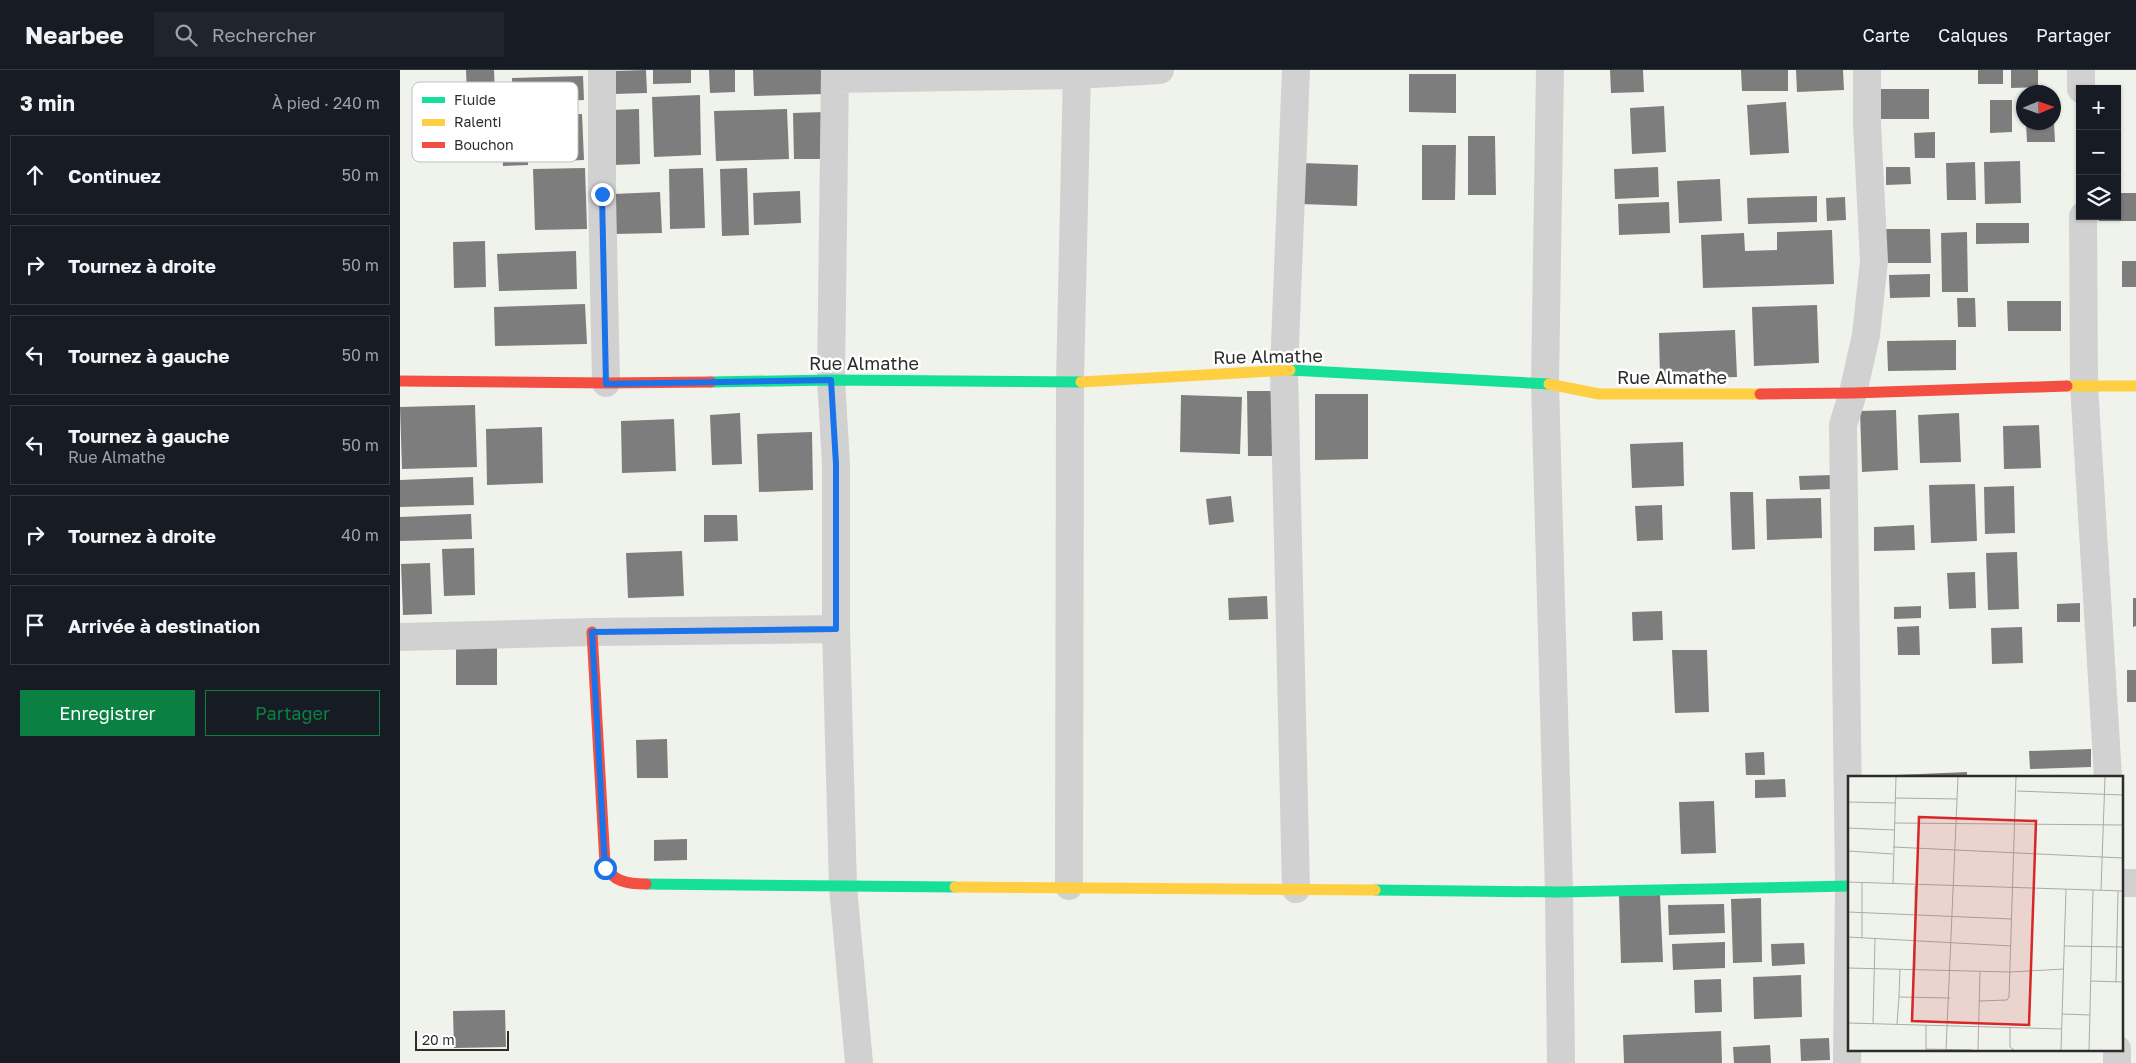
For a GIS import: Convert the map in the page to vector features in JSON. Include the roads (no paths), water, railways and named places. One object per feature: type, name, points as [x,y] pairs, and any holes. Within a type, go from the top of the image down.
[{"type":"street","points":[[602,70],[602,194],[606,384]]},
{"type":"street","points":[[859,1063],[843,887],[836,629],[836,464],[831,380],[835,74],[1076,73],[1160,70]]},
{"type":"street","points":[[1296,70],[1284,370],[1296,889]]},
{"type":"street","points":[[1550,70],[1545,383],[1562,1063]]},
{"type":"street","points":[[1848,809],[1843,425],[1853,393],[1866,335],[1874,262],[1867,124],[1867,70]]},
{"type":"street","points":[[2081,70],[2081,85]]},
{"type":"street","points":[[1069,886],[1070,383],[1076,73]]},
{"type":"street","points":[[2082,220],[2084,385],[2108,776]]},
{"type":"street","name":"Rue Almathe","points":[[400,381],[606,384],[831,380],[1070,383],[1284,370],[1545,383],[1599,394],[1853,393],[2084,385],[2136,386]]},
{"type":"street","points":[[400,637],[836,629]]},
{"type":"street","points":[[592,632],[605,868],[609,876],[634,884],[843,887],[1069,886],[1559,892],[1848,886]]},
{"type":"street","points":[[1847,1063],[1848,974]]},
{"type":"street","points":[[2117,1050],[2117,1063]]}]
